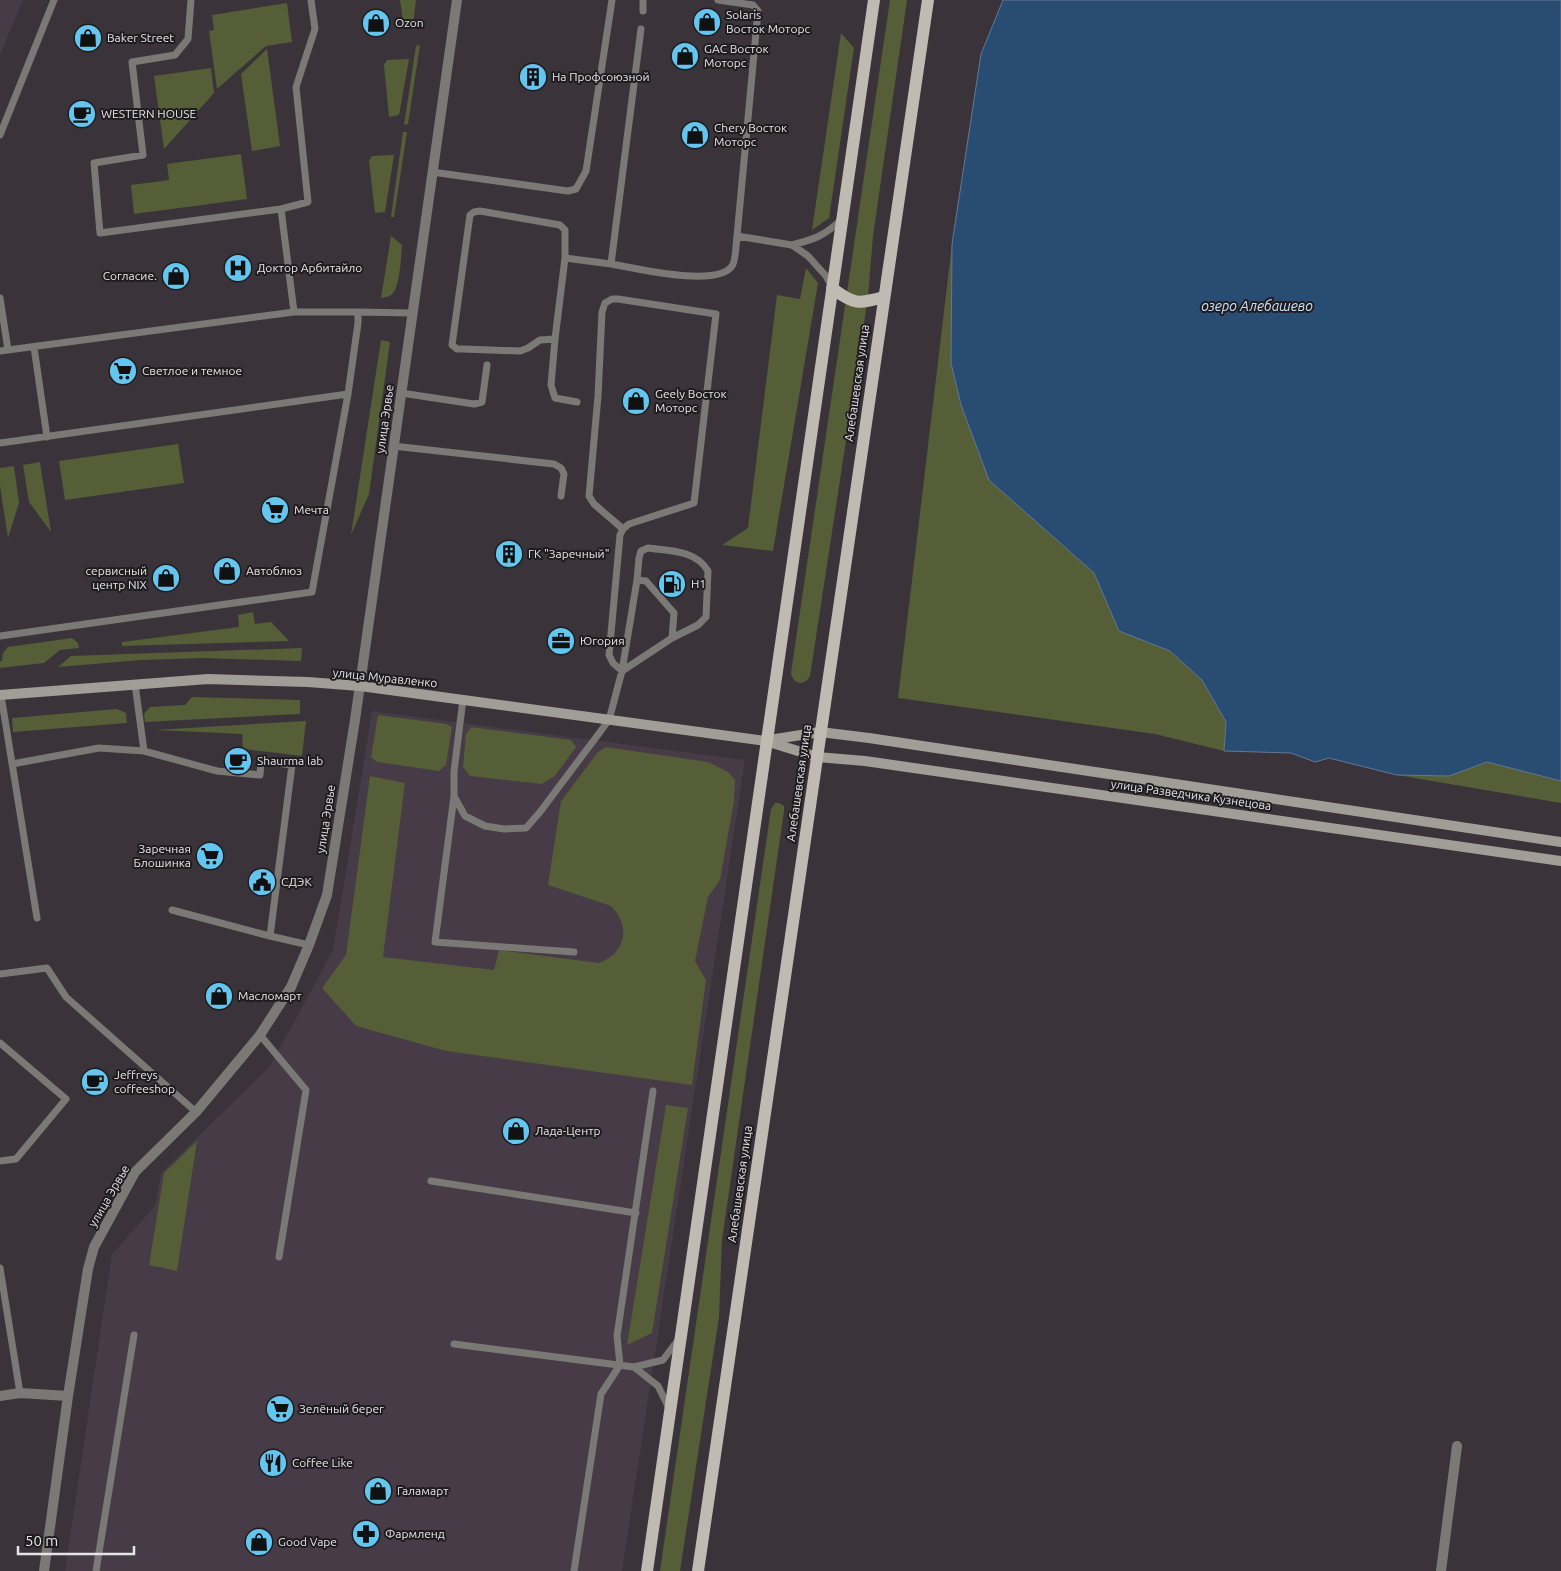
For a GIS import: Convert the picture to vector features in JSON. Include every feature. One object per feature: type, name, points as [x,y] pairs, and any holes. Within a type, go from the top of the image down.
[{"type":"main road","points":[[647,1571],[874,0]]},
{"type":"main road","name":"Алебашевская улица","points":[[698,1571],[928,0]]},
{"type":"main road","points":[[832,288],[846,299],[855,302],[867,302],[884,297]]},
{"type":"main road","name":"улица Муравленко","points":[[0,695],[208,679],[308,682],[360,686],[462,699],[766,741]]},
{"type":"main road","name":"улица Разведчика Кузнецова","points":[[766,741],[820,732],[869,738],[1561,842]]},
{"type":"main road","name":"улица Разведчика Кузнецова","points":[[766,741],[817,757],[865,761],[1561,860]]},
{"type":"street","name":"улица Эрвье","points":[[44,1571],[68,1396],[88,1268],[94,1247],[135,1172],[196,1112],[260,1035],[291,987],[309,945],[327,894],[360,686],[457,0]]},
{"type":"street","points":[[0,1396],[20,1394],[68,1396]]},
{"type":"street","points":[[1441,1571],[1457,1446]]},
{"type":"lane","points":[[0,135],[54,0]]},
{"type":"lane","points":[[201,0],[191,1],[188,40],[175,55],[132,62],[143,155],[94,163],[100,233],[281,208],[308,202],[296,88],[315,29],[311,0]]},
{"type":"lane","points":[[432,172],[568,191],[576,189],[586,171],[612,0]]},
{"type":"lane","points":[[642,11],[644,0]]},
{"type":"lane","points":[[565,258],[696,277],[712,276],[726,272],[733,265],[758,11],[752,5],[718,0]]},
{"type":"lane","points":[[611,264],[641,29]]},
{"type":"lane","points":[[281,208],[294,312]]},
{"type":"lane","points":[[555,339],[540,340],[520,351],[462,350],[452,345],[470,216],[474,212],[480,211],[560,225],[564,230],[565,258],[550,385],[555,398],[577,402]]},
{"type":"lane","points":[[737,236],[792,245],[828,233],[842,220]]},
{"type":"lane","points":[[792,245],[808,256],[826,276],[832,288]]},
{"type":"lane","points":[[0,298],[4,351],[294,312],[412,313]]},
{"type":"lane","points":[[622,670],[609,655],[620,535],[629,524],[694,503],[716,314],[618,299],[612,299],[605,303],[602,312],[598,396],[589,496],[594,504],[623,529]]},
{"type":"lane","points":[[0,636],[312,592],[348,394],[358,312]]},
{"type":"lane","points":[[34,347],[47,437]]},
{"type":"lane","points":[[401,393],[474,404],[482,402],[488,365]]},
{"type":"lane","points":[[0,443],[348,394]]},
{"type":"lane","points":[[393,446],[554,464],[562,468],[564,474],[561,496]]},
{"type":"lane","points":[[454,796],[465,816],[485,826],[504,829],[526,828],[609,720],[622,670],[641,551],[648,548],[686,553],[704,564],[708,571],[706,617],[698,625],[672,638],[622,670]]},
{"type":"lane","points":[[637,580],[646,581],[674,613],[672,638]]},
{"type":"lane","points":[[135,684],[144,751]]},
{"type":"lane","points":[[0,695],[37,918]]},
{"type":"lane","points":[[462,699],[454,772],[454,796],[436,942],[574,952]]},
{"type":"lane","points":[[12,764],[99,748],[144,751],[217,771],[260,775],[261,761],[292,765],[270,936]]},
{"type":"lane","points":[[172,910],[309,945]]},
{"type":"lane","points":[[0,974],[47,968],[66,996],[196,1112]]},
{"type":"lane","points":[[260,1035],[306,1090],[279,1257]]},
{"type":"lane","points":[[0,1044],[66,1099],[16,1159],[0,1161]]},
{"type":"lane","points":[[574,1571],[601,1394],[620,1365],[617,1336],[653,1091]]},
{"type":"lane","points":[[431,1181],[636,1212]]},
{"type":"lane","points":[[0,1268],[20,1394]]},
{"type":"lane","points":[[454,1344],[634,1367],[663,1360],[682,1334]]},
{"type":"lane","points":[[96,1571],[134,1335]]},
{"type":"lane","points":[[634,1367],[658,1386],[671,1410]]},
{"type":"shaded area","points":[[0,0],[23,0],[0,55]]},
{"type":"shaded area","points":[[372,711],[745,760],[622,1571],[65,1571],[112,1254],[155,1206],[161,1173],[270,1066],[333,950]]},
{"type":"green space","points":[[400,0],[416,0],[413,24],[404,26]]},
{"type":"green space","points":[[890,0],[907,0],[873,236],[868,297],[810,676],[802,683],[799,683],[794,680],[791,673]]},
{"type":"green space","points":[[287,3],[292,42],[266,46],[217,89],[209,31],[214,30],[212,15]]},
{"type":"green space","points":[[841,33],[854,48],[829,218],[812,230]]},
{"type":"green space","points":[[420,45],[408,124],[404,125],[416,46]]},
{"type":"green space","points":[[267,49],[280,146],[252,151],[241,74]]},
{"type":"green space","points":[[409,59],[399,115],[389,117],[384,65],[387,60]]},
{"type":"green space","points":[[211,68],[214,93],[164,149],[154,76]]},
{"type":"green space","points":[[403,132],[407,132],[394,217],[391,217]]},
{"type":"green space","points":[[241,154],[247,199],[134,214],[131,185],[169,180],[167,164]]},
{"type":"green space","points":[[394,155],[385,212],[375,213],[369,161],[372,156]]},
{"type":"green space","points":[[391,236],[402,245],[399,277],[393,293],[381,298]]},
{"type":"green space","points":[[952,244],[951,363],[961,405],[989,479],[1094,573],[1119,631],[1170,651],[1202,680],[1226,722],[1224,751],[1155,734],[898,698]]},
{"type":"green space","points":[[806,268],[818,283],[773,551],[722,545],[748,528],[777,295],[800,299]]},
{"type":"green space","points":[[381,340],[390,342],[369,494],[351,535]]},
{"type":"green space","points":[[178,444],[184,483],[65,500],[59,461]]},
{"type":"green space","points":[[40,462],[51,532],[29,502],[23,465]]},
{"type":"green space","points":[[14,466],[19,503],[8,538],[0,486],[0,468]]},
{"type":"green space","points":[[253,612],[255,624],[271,622],[289,641],[122,646],[122,642],[239,627],[238,615]]},
{"type":"green space","points":[[72,638],[78,643],[79,648],[60,650],[44,663],[0,668],[3,653],[8,647]]},
{"type":"green space","points":[[302,648],[301,661],[202,658],[141,660],[58,667],[71,656]]},
{"type":"green space","points":[[192,697],[300,700],[300,714],[145,722],[144,714],[150,707],[185,705]]},
{"type":"green space","points":[[117,709],[126,713],[127,723],[13,732],[12,718]]},
{"type":"green space","points":[[378,715],[447,724],[452,727],[446,765],[439,771],[377,762],[371,757]]},
{"type":"green space","points":[[306,721],[302,756],[243,749],[242,734],[155,730]]},
{"type":"green space","points":[[471,727],[571,740],[576,747],[555,776],[542,784],[470,776],[463,767],[466,734]]},
{"type":"green space","points":[[606,747],[708,762],[728,772],[735,780],[734,801],[720,880],[708,897],[695,961],[706,980],[692,1085],[446,1051],[356,1026],[322,988],[346,955],[370,776],[405,783],[383,957],[494,970],[499,950],[599,963],[615,953],[623,938],[621,922],[617,914],[611,906],[548,885],[561,801],[598,752]]},
{"type":"green space","points":[[1487,762],[1561,781],[1561,803],[1397,775],[1449,776]]},
{"type":"green space","points":[[775,803],[784,806],[784,811],[722,1240],[719,1317],[680,1571],[660,1571],[771,809]]},
{"type":"green space","points":[[666,1105],[688,1108],[652,1333],[627,1345]]},
{"type":"green space","points":[[197,1141],[177,1271],[149,1265],[164,1173]]},
{"type":"water","name":"озеро Алебашево","points":[[1003,0],[1561,0],[1561,781],[1487,762],[1449,776],[1397,775],[1329,758],[1315,762],[1291,753],[1224,751],[1226,722],[1202,680],[1170,651],[1119,631],[1094,573],[989,480],[961,405],[951,363],[952,244],[981,54]]},
{"type":"place","name":"Solaris Восток Моторс","points":[[707,22]]},
{"type":"place","name":"Ozon","points":[[376,23]]},
{"type":"place","name":"Baker Street","points":[[88,38]]},
{"type":"place","name":"GAC Восток Моторс","points":[[685,56]]},
{"type":"place","name":"На Профсоюзной","points":[[533,77]]},
{"type":"place","name":"WESTERN HOUSE","points":[[82,114]]},
{"type":"place","name":"Chery Восток Моторс","points":[[695,135]]},
{"type":"place","name":"Доктор Арбитайло","points":[[238,268]]},
{"type":"place","name":"Согласие.","points":[[176,276]]},
{"type":"place","name":"Светлое и темное","points":[[123,371]]},
{"type":"place","name":"Geely Восток Моторс","points":[[636,401]]},
{"type":"place","name":"Мечта","points":[[275,510]]},
{"type":"place","name":"ГК \"Заречный\"","points":[[509,554]]},
{"type":"place","name":"Автоблюз","points":[[227,571]]},
{"type":"place","name":"сервисный центр NIX","points":[[166,578]]},
{"type":"place","name":"Н1","points":[[672,584]]},
{"type":"place","name":"Югория","points":[[561,641]]},
{"type":"place","name":"Shaurma lab","points":[[238,761]]},
{"type":"place","name":"Заречная Блошинка","points":[[210,856]]},
{"type":"place","name":"СДЭК","points":[[262,882]]},
{"type":"place","name":"Масломарт","points":[[219,996]]},
{"type":"place","name":"Jeffreys coffeeshop","points":[[95,1082]]},
{"type":"place","name":"Лада-Центр","points":[[516,1131]]},
{"type":"place","name":"Зелёный берег","points":[[280,1409]]},
{"type":"place","name":"Coffee Like","points":[[273,1463]]},
{"type":"place","name":"Галамарт","points":[[378,1491]]},
{"type":"place","name":"Фармленд","points":[[366,1534]]},
{"type":"place","name":"Good Vape","points":[[259,1542]]}]
